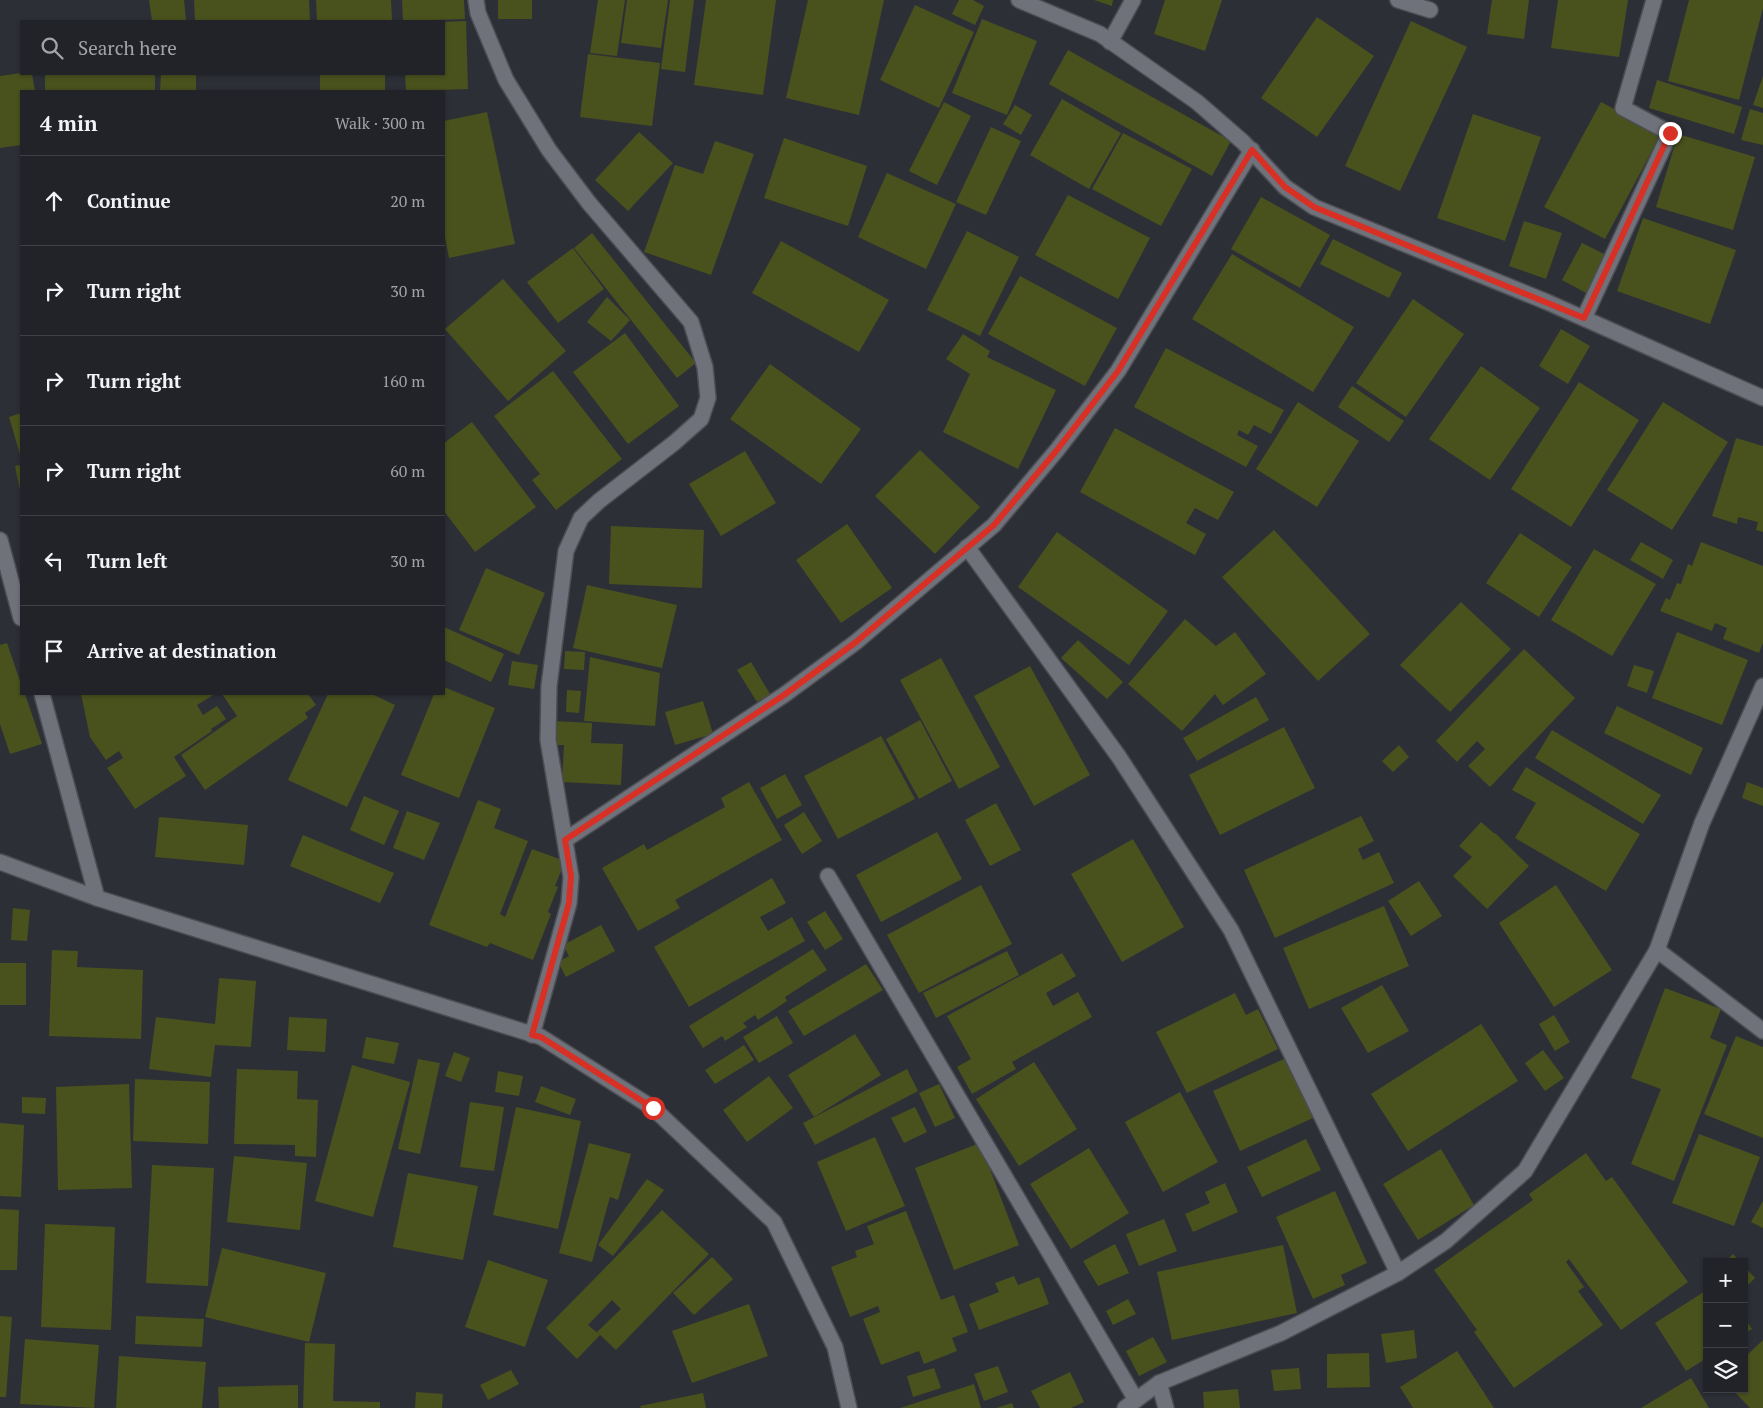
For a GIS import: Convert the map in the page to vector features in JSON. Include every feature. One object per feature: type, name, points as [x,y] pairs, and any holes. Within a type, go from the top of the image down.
[{"type":"street","points":[[476,0],[478,13],[506,80],[548,150],[589,203],[691,322],[705,366],[708,398],[701,419],[674,443],[598,501],[581,518],[566,551],[549,686],[548,740],[571,876],[569,903],[532,1035]]},
{"type":"street","points":[[1018,0],[1100,34],[1197,102],[1252,150],[1285,187],[1314,207],[1584,318],[1763,398]]},
{"type":"street","points":[[1110,42],[1133,0]]},
{"type":"street","points":[[1398,0],[1430,10]]},
{"type":"street","points":[[1584,318],[1670,133],[1623,108],[1654,0]]},
{"type":"street","points":[[565,840],[784,695],[856,642],[994,525],[1057,450],[1118,371],[1252,150]]},
{"type":"street","points":[[0,540],[20,614]]},
{"type":"street","points":[[967,547],[1119,757],[1231,930],[1398,1273]]},
{"type":"street","points":[[828,876],[1130,1404],[1159,1383],[1281,1333],[1398,1273],[1446,1241],[1525,1171],[1657,950],[1702,823],[1763,686]]},
{"type":"street","points":[[42,695],[97,898]]},
{"type":"street","points":[[0,862],[97,898],[541,1037],[653,1108],[774,1222],[835,1347],[849,1408]]},
{"type":"street","points":[[1657,950],[1763,1031]]},
{"type":"street","points":[[1159,1383],[1166,1408]]},
{"type":"building","points":[[149,0],[184,0],[186,20],[152,20]]},
{"type":"building","points":[[194,0],[309,0],[310,20],[195,20]]},
{"type":"building","points":[[316,0],[391,0],[392,20],[317,20]]},
{"type":"building","points":[[402,0],[464,0],[465,19],[403,20]]},
{"type":"building","points":[[498,0],[532,0],[532,19],[498,19]]},
{"type":"building","points":[[598,0],[625,0],[617,56],[590,53]]},
{"type":"building","points":[[627,0],[668,0],[661,48],[621,43]]},
{"type":"building","points":[[670,0],[694,0],[685,72],[661,69]]},
{"type":"building","points":[[706,0],[776,0],[763,95],[694,85]]},
{"type":"building","points":[[808,0],[884,0],[859,115],[786,98]]},
{"type":"building","points":[[959,0],[973,0],[984,6],[975,25],[952,14]]},
{"type":"building","points":[[1094,0],[1113,0],[1112,6]]},
{"type":"building","points":[[1165,0],[1222,0],[1205,51],[1154,34]]},
{"type":"building","points":[[1492,0],[1529,0],[1524,39],[1487,34]]},
{"type":"building","points":[[1558,0],[1628,0],[1619,57],[1551,48]]},
{"type":"building","points":[[1689,0],[1763,0],[1763,8],[1739,100],[1668,81]]},
{"type":"building","points":[[915,5],[974,32],[939,108],[880,80]]},
{"type":"building","points":[[1317,17],[1374,56],[1317,137],[1261,98]]},
{"type":"building","points":[[982,19],[1037,41],[1007,115],[952,93]]},
{"type":"building","points":[[466,21],[468,89],[406,90],[405,75],[445,75],[445,22]]},
{"type":"building","points":[[1411,21],[1467,47],[1400,191],[1345,166]]},
{"type":"building","points":[[1068,50],[1231,141],[1212,176],[1049,84]]},
{"type":"building","points":[[588,54],[660,63],[652,126],[580,117]]},
{"type":"building","points":[[20,73],[20,75],[32,75],[35,90],[20,90],[20,145],[0,148],[0,76]]},
{"type":"building","points":[[45,75],[155,75],[155,90],[45,90]]},
{"type":"building","points":[[161,75],[196,75],[196,90],[160,90]]},
{"type":"building","points":[[320,75],[385,75],[385,90],[320,90]]},
{"type":"building","points":[[1763,76],[1763,108],[1753,105]]},
{"type":"building","points":[[1657,80],[1742,107],[1734,134],[1649,108]]},
{"type":"building","points":[[1062,99],[1121,133],[1089,189],[1030,155]]},
{"type":"building","points":[[944,102],[971,116],[937,185],[909,171]]},
{"type":"building","points":[[1601,102],[1661,134],[1605,239],[1544,207]]},
{"type":"building","points":[[1015,105],[1032,115],[1021,135],[1003,124]]},
{"type":"building","points":[[1750,109],[1763,113],[1763,145],[1741,140]]},
{"type":"building","points":[[487,112],[515,244],[449,258],[445,237],[445,121]]},
{"type":"building","points":[[1473,114],[1541,137],[1505,241],[1437,218]]},
{"type":"building","points":[[991,127],[1021,141],[986,215],[956,202]]},
{"type":"building","points":[[639,132],[673,163],[628,211],[595,180]]},
{"type":"building","points":[[1123,133],[1192,169],[1161,226],[1092,189]]},
{"type":"building","points":[[1678,134],[1755,157],[1733,230],[1656,207]]},
{"type":"building","points":[[784,138],[867,166],[848,226],[764,198]]},
{"type":"building","points":[[715,141],[754,154],[711,275],[644,252],[675,165],[703,174]]},
{"type":"building","points":[[887,173],[956,204],[926,269],[858,237]]},
{"type":"building","points":[[1068,195],[1150,238],[1118,299],[1035,255]]},
{"type":"building","points":[[1261,197],[1330,235],[1300,288],[1231,249]]},
{"type":"building","points":[[1643,218],[1736,250],[1710,324],[1617,291]]},
{"type":"building","points":[[1524,221],[1562,233],[1546,279],[1509,266]]},
{"type":"building","points":[[967,231],[1019,257],[980,336],[927,310]]},
{"type":"building","points":[[592,233],[696,363],[677,378],[574,248]]},
{"type":"building","points":[[1333,239],[1402,273],[1389,298],[1320,264]]},
{"type":"building","points":[[781,241],[889,300],[859,352],[752,293]]},
{"type":"building","points":[[1582,243],[1610,257],[1590,295],[1562,280]]},
{"type":"building","points":[[573,248],[604,289],[558,323],[527,282]]},
{"type":"building","points":[[1232,254],[1354,327],[1313,392],[1192,319]]},
{"type":"building","points":[[1020,276],[1117,328],[1085,386],[988,334]]},
{"type":"building","points":[[503,279],[566,351],[508,401],[445,329]]},
{"type":"building","points":[[607,297],[630,320],[611,341],[587,322]]},
{"type":"building","points":[[1413,299],[1464,334],[1406,417],[1356,383]]},
{"type":"building","points":[[1561,329],[1590,346],[1568,384],[1539,366]]},
{"type":"building","points":[[625,333],[679,406],[628,444],[573,372]]},
{"type":"building","points":[[963,334],[990,351],[987,357],[1056,390],[1018,469],[943,432],[970,374],[946,359]]},
{"type":"building","points":[[1166,348],[1284,410],[1271,434],[1254,425],[1248,435],[1239,430],[1237,435],[1258,446],[1246,467],[1134,407]]},
{"type":"building","points":[[770,364],[861,429],[821,484],[730,419]]},
{"type":"building","points":[[1481,366],[1540,408],[1490,480],[1429,439]]},
{"type":"building","points":[[553,371],[622,459],[556,510],[532,480],[540,474],[494,416]]},
{"type":"building","points":[[1579,382],[1639,420],[1571,527],[1511,489]]},
{"type":"building","points":[[1352,386],[1404,421],[1389,442],[1338,407]]},
{"type":"building","points":[[1298,402],[1359,441],[1317,507],[1256,469]]},
{"type":"building","points":[[1663,402],[1728,442],[1672,530],[1607,490]]},
{"type":"building","points":[[20,413],[20,455],[9,417]]},
{"type":"building","points":[[472,422],[536,507],[475,552],[445,512],[445,442]]},
{"type":"building","points":[[1115,428],[1234,492],[1218,520],[1195,508],[1186,523],[1206,534],[1195,555],[1080,492]]},
{"type":"building","points":[[1736,438],[1763,446],[1763,532],[1756,530],[1758,522],[1738,517],[1737,524],[1712,516]]},
{"type":"building","points":[[920,450],[980,507],[935,554],[875,496]]},
{"type":"building","points":[[745,451],[776,503],[721,536],[689,484]]},
{"type":"building","points":[[20,465],[20,490],[15,466]]},
{"type":"building","points":[[847,524],[892,588],[841,623],[796,560]]},
{"type":"building","points":[[611,526],[704,530],[702,588],[609,584]]},
{"type":"building","points":[[1274,530],[1370,634],[1318,681],[1222,577]]},
{"type":"building","points":[[1057,532],[1168,611],[1129,665],[1018,587]]},
{"type":"building","points":[[1520,533],[1572,567],[1539,617],[1486,583]]},
{"type":"building","points":[[1641,542],[1673,560],[1663,579],[1630,560]]},
{"type":"building","points":[[1701,542],[1763,566],[1763,643],[1759,653],[1723,639],[1727,628],[1715,623],[1712,631],[1660,611],[1666,598],[1670,600],[1677,583],[1681,584],[1688,564],[1692,566]]},
{"type":"building","points":[[1594,549],[1656,584],[1612,656],[1551,620]]},
{"type":"building","points":[[486,568],[545,593],[519,655],[459,630]]},
{"type":"building","points":[[587,585],[677,605],[662,668],[573,648]]},
{"type":"building","points":[[1461,602],[1511,649],[1450,712],[1400,665]]},
{"type":"building","points":[[1185,619],[1216,646],[1235,632],[1266,674],[1223,705],[1215,694],[1182,731],[1128,684]]},
{"type":"building","points":[[445,627],[504,654],[491,682],[445,660]]},
{"type":"building","points":[[1677,632],[1748,660],[1722,725],[1652,698]]},
{"type":"building","points":[[1078,640],[1123,682],[1107,699],[1061,658]]},
{"type":"building","points":[[7,643],[20,681],[20,695],[25,695],[42,744],[10,754],[0,724],[0,645]]},
{"type":"building","points":[[1524,649],[1575,698],[1490,787],[1468,766],[1485,749],[1477,741],[1457,762],[1436,741]]},
{"type":"building","points":[[565,651],[585,652],[584,670],[564,669]]},
{"type":"building","points":[[590,657],[660,673],[655,726],[584,721]]},
{"type":"building","points":[[941,658],[1000,767],[959,789],[900,680]]},
{"type":"building","points":[[512,661],[538,665],[534,689],[508,685]]},
{"type":"building","points":[[751,662],[770,694],[757,702],[737,670]]},
{"type":"building","points":[[1634,665],[1654,671],[1647,693],[1627,686]]},
{"type":"building","points":[[1030,666],[1090,775],[1034,806],[974,696]]},
{"type":"building","points":[[445,687],[495,708],[459,798],[401,775],[434,695],[445,695]]},
{"type":"building","points":[[567,690],[581,691],[579,713],[566,712]]},
{"type":"building","points":[[81,695],[213,695],[197,705],[203,715],[217,706],[226,719],[174,757],[186,776],[135,809],[107,768],[123,758],[119,751],[106,760],[90,737]]},
{"type":"building","points":[[223,695],[309,695],[316,705],[305,713],[308,718],[205,790],[181,755],[237,716]]},
{"type":"building","points":[[328,695],[374,695],[395,705],[347,807],[288,780]]},
{"type":"building","points":[[1256,697],[1269,720],[1197,761],[1183,738]]},
{"type":"building","points":[[703,701],[713,734],[675,745],[665,712]]},
{"type":"building","points":[[1617,706],[1703,748],[1691,775],[1604,733]]},
{"type":"building","points":[[920,720],[952,781],[919,799],[886,739]]},
{"type":"building","points":[[554,721],[592,723],[591,743],[623,744],[621,785],[562,782],[564,745],[553,745]]},
{"type":"building","points":[[1284,727],[1315,788],[1220,835],[1189,775]]},
{"type":"building","points":[[1552,730],[1661,795],[1643,824],[1535,758]]},
{"type":"building","points":[[881,736],[915,799],[838,839],[804,776]]},
{"type":"building","points":[[1399,745],[1409,757],[1393,772],[1382,761]]},
{"type":"building","points":[[1526,767],[1640,834],[1606,891],[1515,838],[1536,803],[1512,790]]},
{"type":"building","points":[[785,774],[802,805],[777,819],[760,788]]},
{"type":"building","points":[[749,782],[782,840],[675,900],[680,908],[638,931],[602,868],[644,844],[647,850],[725,807],[721,798]]},
{"type":"building","points":[[1747,782],[1763,788],[1763,806],[1742,798]]},
{"type":"building","points":[[364,796],[399,811],[384,845],[350,830]]},
{"type":"building","points":[[478,800],[501,809],[494,828],[528,841],[500,914],[505,917],[532,849],[565,861],[555,886],[558,887],[548,912],[551,914],[533,960],[490,943],[487,947],[429,925]]},
{"type":"building","points":[[996,803],[1021,850],[990,866],[965,820]]},
{"type":"building","points":[[407,811],[440,823],[424,860],[393,848]]},
{"type":"building","points":[[804,812],[822,841],[802,854],[784,825]]},
{"type":"building","points":[[1361,816],[1374,841],[1358,849],[1363,860],[1379,852],[1394,883],[1275,938],[1244,870]]},
{"type":"building","points":[[159,817],[248,825],[244,865],[155,857]]},
{"type":"building","points":[[1481,822],[1529,866],[1487,909],[1453,876],[1472,857],[1459,846]]},
{"type":"building","points":[[937,832],[962,879],[881,922],[856,875]]},
{"type":"building","points":[[303,835],[394,873],[380,903],[290,866]]},
{"type":"building","points":[[1133,839],[1184,927],[1122,962],[1071,874]]},
{"type":"building","points":[[772,878],[786,903],[760,917],[768,931],[792,917],[805,941],[689,1007],[654,947]]},
{"type":"building","points":[[1419,881],[1442,916],[1411,936],[1388,901]]},
{"type":"building","points":[[981,885],[1012,944],[919,993],[887,935]]},
{"type":"building","points":[[1556,885],[1612,970],[1554,1007],[1499,923]]},
{"type":"building","points":[[1384,906],[1409,966],[1309,1009],[1283,948]]},
{"type":"building","points":[[13,908],[30,910],[27,941],[11,940]]},
{"type":"building","points":[[825,911],[843,939],[825,950],[807,922]]},
{"type":"building","points":[[601,925],[615,951],[566,977],[558,962],[569,956],[563,945]]},
{"type":"building","points":[[813,949],[827,970],[785,997],[787,1001],[758,1020],[755,1015],[743,1023],[747,1027],[725,1041],[722,1036],[703,1048],[689,1026]]},
{"type":"building","points":[[52,950],[78,951],[77,967],[143,970],[141,1039],[49,1036]]},
{"type":"building","points":[[1007,951],[1019,975],[936,1018],[923,993]]},
{"type":"building","points":[[1062,953],[1076,976],[1046,993],[1053,1006],[1078,992],[1092,1017],[1012,1062],[1016,1069],[972,1094],[957,1067],[971,1059],[947,1016]]},
{"type":"building","points":[[0,963],[26,963],[26,1005],[0,1005]]},
{"type":"building","points":[[866,964],[883,990],[804,1036],[788,1011]]},
{"type":"building","points":[[219,978],[256,981],[251,1047],[215,1045],[211,1077],[149,1069],[156,1017],[215,1024]]},
{"type":"building","points":[[1382,985],[1409,1031],[1368,1053],[1341,1008]]},
{"type":"building","points":[[1665,988],[1721,1009],[1710,1038],[1727,1045],[1674,1181],[1631,1164],[1661,1089],[1631,1078]]},
{"type":"building","points":[[1235,993],[1246,1015],[1258,1009],[1278,1049],[1187,1093],[1156,1032]]},
{"type":"building","points":[[1554,1015],[1570,1042],[1555,1051],[1539,1024]]},
{"type":"building","points":[[777,1016],[793,1043],[759,1063],[743,1037]]},
{"type":"building","points":[[289,1017],[327,1019],[325,1052],[287,1050]]},
{"type":"building","points":[[1481,1024],[1518,1081],[1408,1151],[1371,1094]]},
{"type":"building","points":[[855,1034],[881,1075],[814,1117],[788,1075]]},
{"type":"building","points":[[1736,1036],[1763,1047],[1763,1138],[1704,1114]]},
{"type":"building","points":[[366,1037],[399,1043],[394,1064],[362,1058]]},
{"type":"building","points":[[744,1045],[754,1060],[715,1084],[705,1070]]},
{"type":"building","points":[[1543,1050],[1564,1078],[1545,1091],[1525,1063]]},
{"type":"building","points":[[454,1052],[470,1058],[461,1082],[445,1076]]},
{"type":"building","points":[[1286,1058],[1313,1118],[1240,1151],[1213,1091]]},
{"type":"building","points":[[418,1059],[440,1063],[420,1154],[398,1149]]},
{"type":"building","points":[[1034,1062],[1077,1129],[1019,1166],[976,1099]]},
{"type":"building","points":[[352,1065],[410,1082],[373,1217],[315,1201]]},
{"type":"building","points":[[237,1069],[298,1071],[297,1099],[318,1100],[316,1157],[295,1156],[295,1145],[234,1144]]},
{"type":"building","points":[[907,1069],[918,1091],[815,1145],[803,1123]]},
{"type":"building","points":[[498,1071],[523,1076],[519,1096],[495,1092]]},
{"type":"building","points":[[769,1076],[793,1108],[747,1142],[723,1110]]},
{"type":"building","points":[[135,1079],[210,1082],[208,1144],[133,1141]]},
{"type":"building","points":[[129,1084],[132,1188],[58,1190],[56,1087]]},
{"type":"building","points":[[939,1084],[955,1118],[935,1127],[919,1093]]},
{"type":"building","points":[[541,1086],[576,1099],[570,1115],[535,1102]]},
{"type":"building","points":[[1180,1092],[1218,1162],[1163,1192],[1125,1122]]},
{"type":"building","points":[[22,1097],[46,1098],[45,1114],[22,1113]]},
{"type":"building","points":[[470,1102],[504,1107],[494,1171],[460,1167]]},
{"type":"building","points":[[516,1107],[581,1121],[558,1229],[493,1215]]},
{"type":"building","points":[[915,1107],[927,1132],[904,1143],[891,1118]]},
{"type":"building","points":[[0,1123],[24,1125],[21,1197],[0,1196]]},
{"type":"building","points":[[1699,1134],[1760,1157],[1734,1226],[1672,1203]]},
{"type":"building","points":[[875,1137],[905,1206],[846,1231],[817,1162]]},
{"type":"building","points":[[1306,1139],[1321,1170],[1262,1197],[1247,1167]]},
{"type":"building","points":[[589,1143],[631,1154],[618,1200],[610,1197],[592,1262],[559,1253]]},
{"type":"building","points":[[980,1143],[1019,1245],[954,1270],[915,1168]]},
{"type":"building","points":[[1089,1148],[1129,1213],[1071,1249],[1030,1184]]},
{"type":"building","points":[[1441,1149],[1474,1205],[1418,1240],[1383,1184]]},
{"type":"building","points":[[1586,1153],[1606,1181],[1612,1177],[1688,1282],[1621,1330],[1569,1259],[1566,1262],[1584,1287],[1578,1291],[1603,1325],[1514,1388],[1474,1332],[1477,1330],[1434,1270],[1533,1200],[1529,1194]]},
{"type":"building","points":[[234,1156],[307,1163],[300,1230],[227,1222]]},
{"type":"building","points":[[152,1165],[214,1168],[208,1286],[146,1283]]},
{"type":"building","points":[[408,1173],[478,1186],[463,1260],[393,1247]]},
{"type":"building","points":[[647,1179],[664,1190],[613,1256],[598,1245]]},
{"type":"building","points":[[1225,1183],[1238,1212],[1193,1232],[1185,1214],[1210,1203],[1205,1192]]},
{"type":"building","points":[[1335,1191],[1367,1263],[1341,1275],[1345,1285],[1313,1299],[1276,1217]]},
{"type":"building","points":[[1763,1201],[1763,1228],[1751,1222]]},
{"type":"building","points":[[0,1209],[19,1210],[17,1270],[0,1270]]},
{"type":"building","points":[[662,1210],[709,1254],[616,1350],[597,1332],[621,1309],[612,1300],[588,1325],[600,1335],[577,1359],[546,1328]]},
{"type":"building","points":[[906,1211],[941,1300],[954,1295],[968,1332],[952,1338],[957,1351],[924,1364],[919,1351],[881,1365],[863,1319],[880,1312],[878,1306],[850,1317],[831,1267],[857,1257],[855,1251],[874,1244],[867,1226]]},
{"type":"building","points":[[1164,1219],[1177,1251],[1139,1266],[1126,1234]]},
{"type":"building","points":[[45,1224],[115,1227],[111,1330],[41,1327]]},
{"type":"building","points":[[1115,1244],[1129,1273],[1098,1286],[1083,1261]]},
{"type":"building","points":[[1283,1245],[1297,1313],[1172,1340],[1157,1272]]},
{"type":"building","points":[[222,1248],[326,1273],[309,1342],[205,1317]]},
{"type":"building","points":[[712,1257],[733,1279],[694,1315],[673,1293]]},
{"type":"building","points":[[488,1260],[548,1280],[525,1347],[465,1327]]},
{"type":"building","points":[[1748,1270],[1755,1278],[1748,1285]]},
{"type":"building","points":[[1014,1276],[1018,1285],[1039,1277],[1049,1304],[979,1330],[969,1304],[999,1292],[995,1283]]},
{"type":"building","points":[[1703,1293],[1703,1360],[1686,1371],[1655,1323]]},
{"type":"building","points":[[1128,1299],[1136,1314],[1113,1325],[1106,1311]]},
{"type":"building","points":[[749,1304],[768,1356],[692,1383],[672,1331]]},
{"type":"building","points":[[0,1316],[12,1317],[6,1397],[0,1397]]},
{"type":"building","points":[[136,1316],[204,1319],[202,1347],[135,1344]]},
{"type":"building","points":[[1748,1323],[1752,1329],[1748,1332]]},
{"type":"building","points":[[1414,1330],[1417,1358],[1386,1363],[1381,1334]]},
{"type":"building","points":[[1153,1337],[1167,1362],[1139,1376],[1126,1351]]},
{"type":"building","points":[[25,1339],[99,1345],[94,1408],[20,1404]]},
{"type":"building","points":[[1763,1340],[1763,1408],[1750,1408],[1736,1393],[1748,1393],[1748,1354]]},
{"type":"building","points":[[305,1343],[335,1344],[333,1401],[380,1402],[380,1408],[303,1408]]},
{"type":"building","points":[[1457,1351],[1494,1408],[1413,1408],[1400,1387]]},
{"type":"building","points":[[1369,1353],[1370,1387],[1327,1388],[1327,1354]]},
{"type":"building","points":[[119,1356],[206,1362],[202,1408],[116,1408]]},
{"type":"building","points":[[998,1366],[1008,1392],[984,1401],[974,1374]]},
{"type":"building","points":[[934,1368],[941,1388],[913,1397],[907,1376]]},
{"type":"building","points":[[1299,1368],[1301,1389],[1274,1391],[1271,1370]]},
{"type":"building","points":[[511,1370],[519,1384],[488,1400],[480,1385]]},
{"type":"building","points":[[1070,1372],[1084,1402],[1071,1408],[1040,1408],[1031,1391]]},
{"type":"building","points":[[1691,1378],[1709,1408],[1641,1408]]},
{"type":"building","points":[[974,1384],[981,1408],[900,1408]]},
{"type":"building","points":[[298,1385],[298,1408],[219,1408],[218,1387]]},
{"type":"building","points":[[1238,1389],[1240,1408],[1204,1408],[1203,1392]]},
{"type":"building","points":[[416,1392],[443,1394],[442,1408],[415,1408]]},
{"type":"building","points":[[703,1393],[706,1408],[641,1408],[640,1406]]},
{"type":"building","points":[[1012,1403],[1014,1408],[996,1408]]},
{"type":"route","points":[[653,1108],[541,1037],[532,1035],[569,903],[571,876],[565,840],[784,695],[856,642],[994,525],[1057,450],[1118,371],[1252,150],[1285,187],[1314,207],[1584,318],[1670,133]]}]
